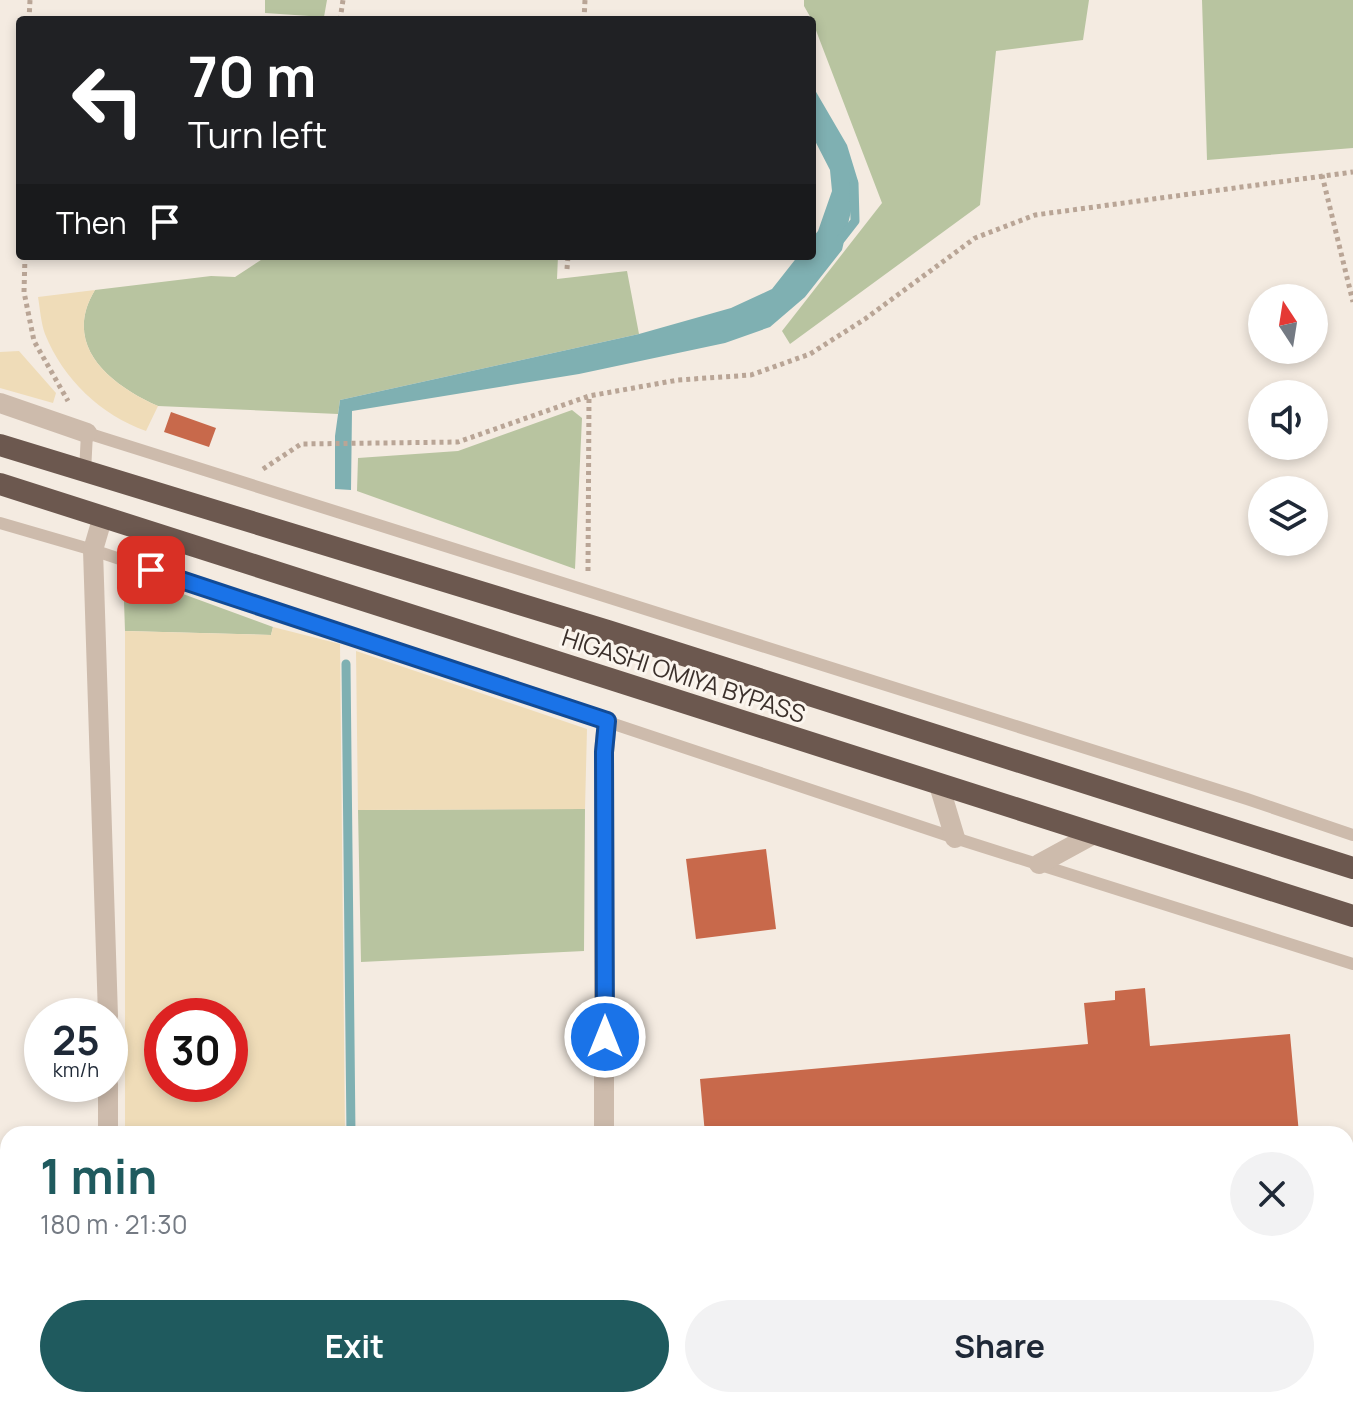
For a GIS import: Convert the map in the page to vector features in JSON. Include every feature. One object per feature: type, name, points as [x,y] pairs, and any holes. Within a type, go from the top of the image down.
[{"type":"highway","name":"HIGASHI OMIYA BYPASS","points":[[0,445],[623,636],[1353,868]]},
{"type":"highway","name":"HIGASHI OMIYA BYPASS","points":[[0,484],[1353,916]]},
{"type":"street","points":[[0,403],[87,433]]},
{"type":"street","points":[[103,516],[93,550],[107,998]]},
{"type":"street","points":[[604,1126],[604,752],[607,721]]},
{"type":"street","points":[[939,785],[955,838]]},
{"type":"street","points":[[1039,864],[1094,834]]},
{"type":"street","points":[[108,1102],[108,1126]]},
{"type":"lane","points":[[85,472],[87,433],[1353,835]]},
{"type":"lane","points":[[0,523],[93,550],[955,838],[1353,964]]},
{"type":"path","points":[[244,482],[301,444],[458,442],[589,396],[678,380],[751,375],[810,354],[865,319],[975,238],[1035,215],[1353,172]]},
{"type":"path","points":[[1322,175],[1353,302]]},
{"type":"path","points":[[25,260],[24,292],[34,341],[87,433]]},
{"type":"path","points":[[567,269],[568,260]]},
{"type":"path","points":[[588,592],[589,396]]},
{"type":"green space","points":[[265,0],[327,0],[324,16],[265,13]]},
{"type":"green space","points":[[804,0],[1089,0],[1083,40],[996,51],[980,205],[790,344],[782,331],[882,203],[816,30],[816,16],[810,16]]},
{"type":"green space","points":[[1202,0],[1353,0],[1353,148],[1207,160]]},
{"type":"green space","points":[[261,260],[558,260],[557,279],[627,271],[639,334],[340,400],[338,414],[158,406],[124,387],[96,361],[84,329],[86,310],[95,290],[211,276],[235,277]]},
{"type":"green space","points":[[572,410],[582,418],[575,569],[357,491],[358,458],[458,451]]},
{"type":"green space","points":[[123,572],[273,627],[271,635],[125,631]]},
{"type":"green space","points":[[585,809],[584,951],[361,962],[358,810]]},
{"type":"sand","points":[[95,290],[86,310],[84,329],[88,346],[108,375],[158,406],[146,431],[114,415],[85,393],[62,366],[45,334],[38,297]]},
{"type":"sand","points":[[19,351],[56,393],[53,403],[0,388],[0,352]]},
{"type":"sand","points":[[273,627],[340,644],[345,1126],[125,1126],[125,1102],[128,1102],[128,998],[125,998],[125,631],[271,635]]},
{"type":"sand","points":[[356,651],[587,729],[585,809],[358,810]]},
{"type":"water","points":[[816,92],[847,145],[858,181],[842,250],[805,297],[770,327],[725,343],[579,374],[352,411],[351,490],[335,489],[335,436],[340,400],[639,334],[731,308],[772,289],[795,260],[816,260],[816,233],[832,191],[830,170],[816,143]]},
{"type":"building","points":[[171,412],[216,428],[209,447],[164,432]]},
{"type":"building","points":[[766,849],[776,929],[696,939],[686,859]]},
{"type":"building","points":[[1145,988],[1150,1046],[1290,1034],[1298,1126],[704,1126],[700,1079],[1088,1044],[1084,1003],[1115,1000],[1115,991]]},
{"type":"waterway","points":[[841,239],[855,221],[854,183]]},
{"type":"waterway","points":[[346,664],[351,1126]]},
{"type":"route","points":[[151,570],[607,721],[604,752],[605,1037]]}]
